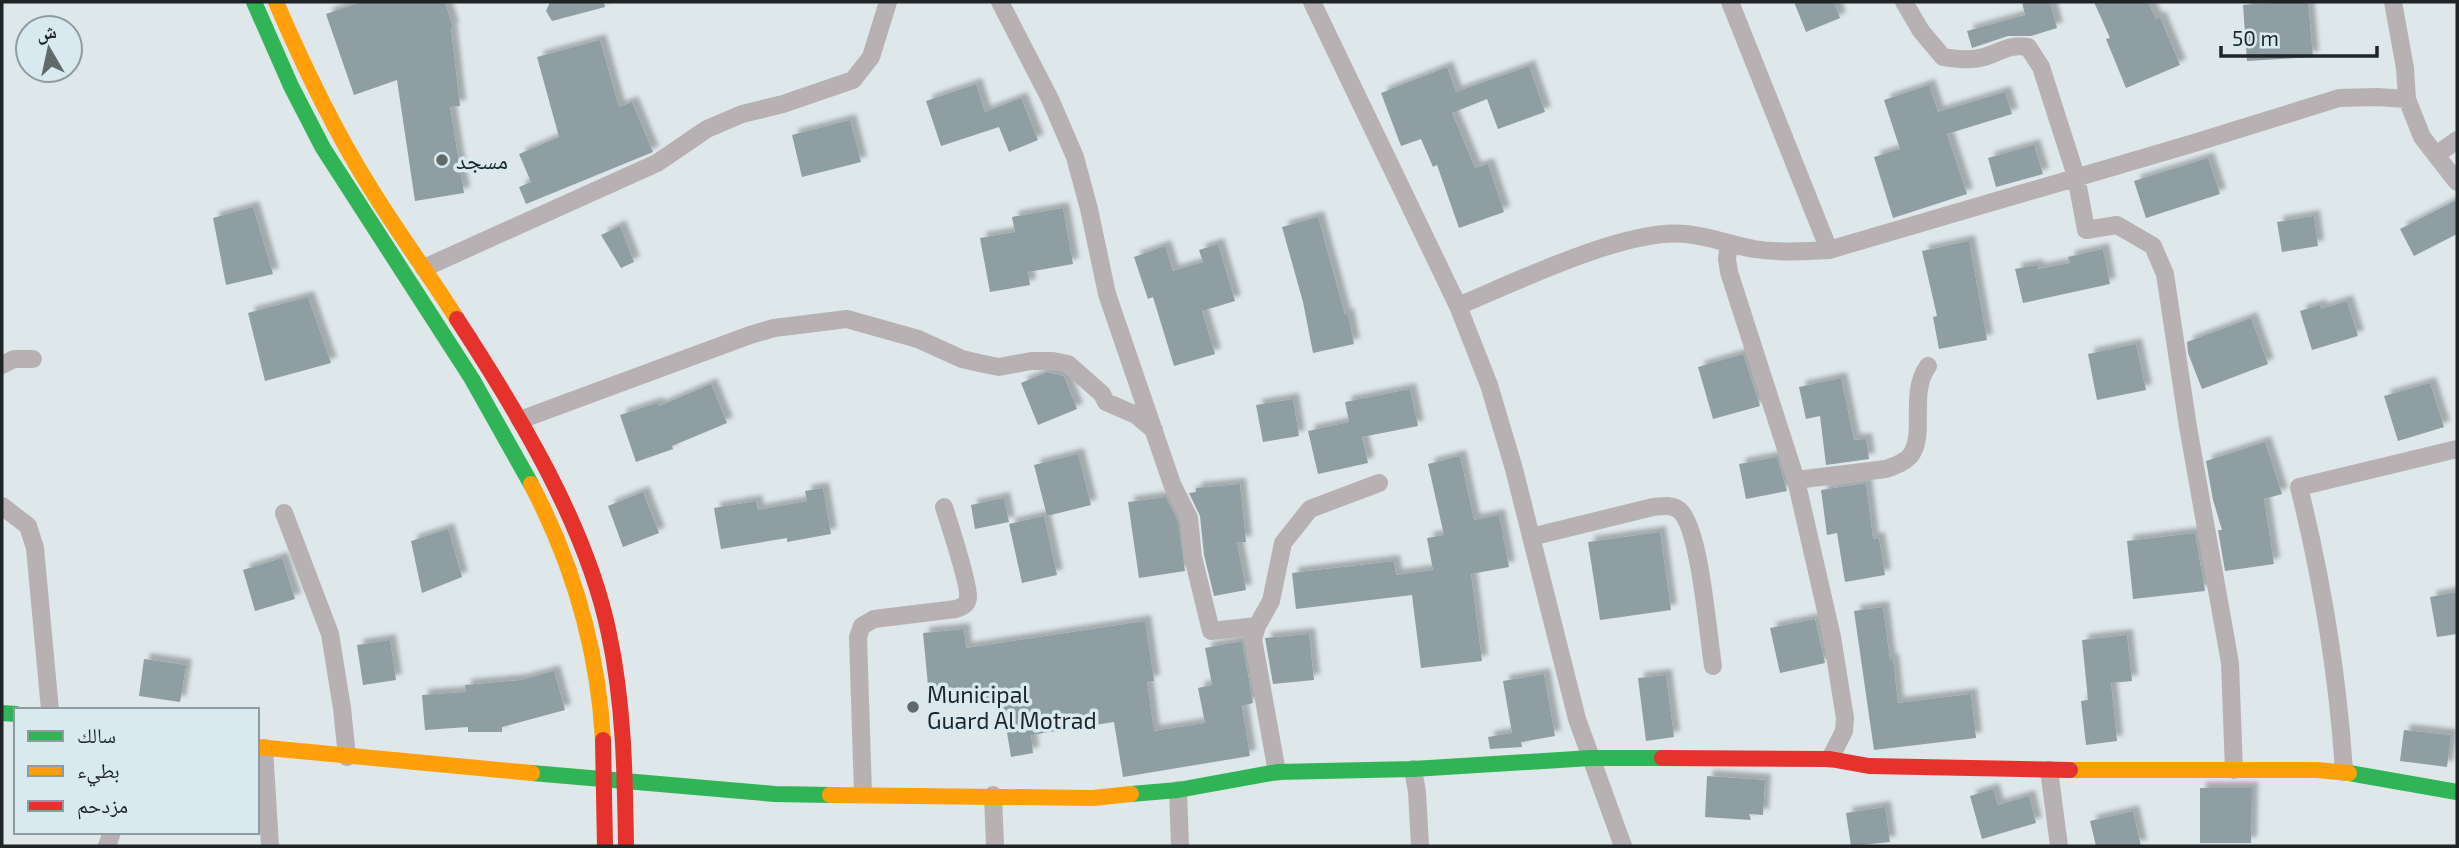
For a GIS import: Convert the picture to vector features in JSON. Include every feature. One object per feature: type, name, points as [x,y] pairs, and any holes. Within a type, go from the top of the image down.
[{"type":"street","points":[[254,2],[282,68],[316,135],[417,297],[466,369],[529,481],[557,541],[582,607],[603,712],[605,846]]},
{"type":"street","points":[[276,2],[332,125],[384,211],[424,268],[520,420],[589,563],[617,664],[623,707],[626,846]]},
{"type":"street","points":[[424,268],[657,163],[707,130],[741,114],[783,104],[853,80],[871,57],[888,2]]},
{"type":"street","points":[[1000,2],[1050,99],[1075,157],[1107,293],[1172,484],[1189,518],[1193,557],[1211,631],[1257,626]]},
{"type":"street","points":[[1312,2],[1458,306],[1489,385],[1577,719],[1623,846]]},
{"type":"street","points":[[1730,2],[1829,250]]},
{"type":"street","points":[[1904,2],[1921,31],[1943,57],[1969,60],[2004,48],[2028,47],[2041,67],[2076,176],[2086,230],[2116,225],[2153,246],[2165,274],[2188,427],[2230,663],[2234,770]]},
{"type":"street","points":[[2393,2],[2405,68],[2407,99],[2422,136],[2457,182]]},
{"type":"street","points":[[1458,306],[1573,258],[1634,239],[1686,234],[1755,249],[1787,252],[1829,250],[2339,98],[2407,99]]},
{"type":"street","points":[[2436,155],[2457,140]]},
{"type":"street","points":[[1729,244],[1727,260],[1734,289],[1796,480],[1832,637],[1845,718],[1840,744],[1830,759]]},
{"type":"street","points":[[520,420],[750,335],[775,328],[847,319],[918,339],[962,359],[979,363],[999,367],[1031,361],[1068,364],[1102,394],[1106,402],[1136,415],[1154,430]]},
{"type":"street","points":[[2,365],[14,359],[33,359]]},
{"type":"street","points":[[1796,480],[1886,469],[1900,464],[1911,455],[1916,440],[1919,384],[1928,366]]},
{"type":"street","points":[[2344,772],[2340,708],[2311,536],[2299,487],[2457,449]]},
{"type":"street","points":[[1277,772],[1253,639],[1271,601],[1283,543],[1310,509],[1379,482]]},
{"type":"street","points":[[2,506],[22,519],[32,537],[50,708]]},
{"type":"street","points":[[1531,537],[1653,507],[1669,506],[1680,511],[1688,520],[1696,548],[1713,666]]},
{"type":"street","points":[[863,794],[859,632],[874,619],[956,609],[965,605],[968,598],[966,584],[944,507]]},
{"type":"street","points":[[284,513],[330,634],[347,757]]},
{"type":"street","points":[[271,846],[260,748],[775,794],[1093,798],[1178,789],[1277,772],[1413,769],[1591,758],[1830,759],[1869,766],[2049,770],[2317,770],[2344,772],[2457,792]]},
{"type":"street","points":[[1413,769],[1420,846]]},
{"type":"street","points":[[2049,770],[2059,846]]},
{"type":"street","points":[[1178,789],[1180,846]]},
{"type":"street","points":[[993,795],[995,846]]},
{"type":"building","points":[[361,2],[445,2],[453,28],[460,106],[450,107],[464,193],[415,201],[397,80],[354,95],[326,14]]},
{"type":"building","points":[[550,2],[604,2],[605,7],[552,21],[546,11]]},
{"type":"building","points":[[1794,2],[1834,2],[1840,18],[1806,32]]},
{"type":"building","points":[[2022,2],[2050,2],[2057,28],[2031,36],[2008,36],[1972,48],[1967,31],[2025,15]]},
{"type":"building","points":[[2094,2],[2148,2],[2156,19],[2160,17],[2180,65],[2126,88],[2106,39],[2110,38]]},
{"type":"building","points":[[2308,2],[2313,57],[2247,61],[2243,5]]},
{"type":"building","points":[[600,40],[619,107],[632,102],[653,152],[526,204],[519,187],[531,182],[519,154],[559,137],[537,57]]},
{"type":"building","points":[[1529,66],[1545,112],[1498,129],[1487,99],[1452,113],[1475,168],[1488,164],[1504,212],[1459,228],[1437,165],[1433,167],[1421,139],[1401,146],[1381,93],[1447,67],[1456,92]]},
{"type":"building","points":[[976,84],[985,112],[1021,98],[1038,140],[1009,152],[999,127],[941,146],[926,101]]},
{"type":"building","points":[[1929,85],[1938,112],[2005,92],[2012,114],[1947,134],[1967,194],[1893,218],[1874,157],[1900,149],[1884,100]]},
{"type":"building","points":[[850,120],[861,162],[802,177],[792,135]]},
{"type":"building","points":[[2034,145],[2043,174],[1996,187],[1988,158]]},
{"type":"building","points":[[2208,158],[2220,194],[2146,218],[2134,181]]},
{"type":"building","points":[[2457,200],[2457,234],[2414,256],[2400,229]]},
{"type":"building","points":[[253,207],[273,274],[226,285],[213,218]]},
{"type":"building","points":[[1063,208],[1073,264],[1028,272],[1030,285],[990,292],[980,238],[1015,232],[1012,217]]},
{"type":"building","points":[[2314,216],[2318,246],[2282,252],[2277,222]]},
{"type":"building","points":[[1318,217],[1345,315],[1348,314],[1354,344],[1313,353],[1303,302],[1282,227]]},
{"type":"building","points":[[620,226],[634,262],[621,268],[601,235]]},
{"type":"building","points":[[1969,241],[1987,340],[1939,349],[1933,317],[1937,316],[1922,251]]},
{"type":"building","points":[[1218,244],[1235,301],[1202,311],[1215,354],[1174,366],[1153,297],[1148,299],[1134,257],[1165,246],[1173,271],[1203,262],[1199,250]]},
{"type":"building","points":[[2103,249],[2110,284],[2023,303],[2015,269],[2037,265],[2038,269],[2070,263],[2068,257]]},
{"type":"building","points":[[308,297],[331,363],[265,381],[248,313]]},
{"type":"building","points":[[2347,301],[2358,336],[2312,350],[2300,311],[2320,305],[2321,309]]},
{"type":"building","points":[[2251,318],[2268,364],[2202,389],[2188,353],[2187,342]]},
{"type":"building","points":[[2136,344],[2146,390],[2097,400],[2088,354]]},
{"type":"building","points":[[1743,354],[1760,406],[1713,419],[1698,367]]},
{"type":"building","points":[[1047,372],[1064,376],[1077,409],[1038,425],[1021,383]]},
{"type":"building","points":[[1841,378],[1854,440],[1866,439],[1869,459],[1826,465],[1820,416],[1806,419],[1799,387]]},
{"type":"building","points":[[2430,383],[2444,427],[2398,441],[2384,396]]},
{"type":"building","points":[[711,384],[727,423],[672,446],[673,449],[636,462],[620,415],[657,403],[659,406]]},
{"type":"building","points":[[1410,389],[1418,426],[1362,437],[1368,463],[1318,474],[1308,431],[1349,422],[1345,402]]},
{"type":"building","points":[[1293,399],[1299,436],[1263,442],[1256,405]]},
{"type":"building","points":[[2265,442],[2282,494],[2264,499],[2274,564],[2225,571],[2218,530],[2222,530],[2206,461]]},
{"type":"building","points":[[1078,454],[1091,505],[1047,516],[1034,465]]},
{"type":"building","points":[[1460,456],[1474,520],[1499,515],[1509,567],[1471,574],[1482,661],[1421,668],[1412,595],[1296,609],[1292,573],[1394,561],[1396,575],[1433,570],[1427,538],[1444,535],[1428,464]]},
{"type":"building","points":[[1777,457],[1787,491],[1746,499],[1739,464]]},
{"type":"building","points":[[1866,483],[1873,539],[1879,538],[1885,575],[1845,582],[1837,533],[1827,535],[1821,490]]},
{"type":"building","points":[[1240,484],[1246,542],[1237,542],[1246,590],[1214,596],[1204,555],[1200,516],[1189,493],[1196,492],[1196,488]]},
{"type":"building","points":[[823,488],[831,534],[721,549],[714,508],[756,501],[758,510],[807,501],[805,491]]},
{"type":"building","points":[[643,492],[659,533],[623,547],[608,506]]},
{"type":"building","points":[[1166,497],[1178,521],[1185,571],[1139,578],[1128,502]]},
{"type":"building","points":[[1004,498],[1009,522],[975,529],[971,505]]},
{"type":"building","points":[[1044,516],[1057,575],[1022,583],[1009,524]]},
{"type":"building","points":[[448,529],[462,577],[422,593],[411,541]]},
{"type":"building","points":[[1660,532],[1671,610],[1600,620],[1588,542]]},
{"type":"building","points":[[2195,533],[2205,591],[2133,599],[2127,541]]},
{"type":"building","points":[[282,558],[295,599],[255,611],[243,570]]},
{"type":"building","points":[[2457,592],[2457,634],[2437,637],[2430,597]]},
{"type":"building","points":[[1883,607],[1898,703],[1971,694],[1976,738],[1874,750],[1854,611]]},
{"type":"building","points":[[1815,619],[1825,663],[1780,673],[1770,628]]},
{"type":"building","points":[[1145,621],[1154,681],[1147,682],[1154,731],[1205,723],[1198,688],[1212,685],[1205,648],[1242,641],[1253,703],[1242,706],[1250,756],[1123,777],[1114,722],[1031,735],[1033,753],[1011,757],[1002,702],[987,704],[985,690],[929,696],[923,633],[964,629],[966,648]]},
{"type":"building","points":[[1309,634],[1314,680],[1273,684],[1265,638]]},
{"type":"building","points":[[2127,635],[2132,681],[2111,683],[2117,741],[2086,745],[2081,701],[2088,700],[2082,640]]},
{"type":"building","points":[[390,640],[396,680],[363,685],[357,645]]},
{"type":"building","points":[[144,659],[186,665],[180,702],[139,696]]},
{"type":"building","points":[[554,671],[565,710],[502,727],[502,732],[468,732],[468,727],[425,730],[422,695],[466,692],[465,685],[521,680]]},
{"type":"building","points":[[1544,674],[1555,736],[1521,742],[1522,747],[1490,749],[1488,737],[1512,733],[1503,681]]},
{"type":"building","points":[[1666,675],[1674,737],[1646,741],[1638,678]]},
{"type":"building","points":[[2404,730],[2451,735],[2447,767],[2400,761]]},
{"type":"building","points":[[1707,776],[1765,780],[1763,815],[1749,814],[1751,820],[1705,817]]},
{"type":"building","points":[[2200,788],[2252,788],[2251,843],[2200,843]]},
{"type":"building","points":[[1993,789],[1998,805],[2029,796],[2036,823],[1982,839],[1970,796]]},
{"type":"building","points":[[1885,807],[1890,842],[1851,846],[1846,813]]},
{"type":"building","points":[[2133,811],[2141,846],[2096,846],[2090,821]]},
{"type":"traffic: fast","points":[[254,2],[291,86],[323,148],[472,379],[531,484]]},
{"type":"traffic: fast","points":[[2,713],[14,714]]},
{"type":"traffic: fast","points":[[1131,794],[1178,790],[1277,772],[1413,769],[1591,758],[1662,758]]},
{"type":"traffic: fast","points":[[532,773],[775,794],[830,795]]},
{"type":"traffic: fast","points":[[2349,773],[2457,792]]},
{"type":"traffic: slow","points":[[276,2],[342,140],[457,319]]},
{"type":"traffic: slow","points":[[531,484],[559,545],[581,608],[596,673],[603,740]]},
{"type":"traffic: slow","points":[[259,747],[532,773]]},
{"type":"traffic: slow","points":[[2070,770],[2317,770],[2349,773]]},
{"type":"traffic: slow","points":[[830,795],[1093,798],[1131,794]]},
{"type":"traffic: jam","points":[[457,319],[503,392],[547,470],[567,511],[599,593],[614,660],[621,713],[626,846]]},
{"type":"traffic: jam","points":[[603,740],[605,846]]},
{"type":"traffic: jam","points":[[1662,758],[1830,759],[1869,766],[2070,770]]},
{"type":"place","name":"مسجد","points":[[442,160]]},
{"type":"place","name":"Municipal Guard Al Motrad","points":[[913,707]]}]
